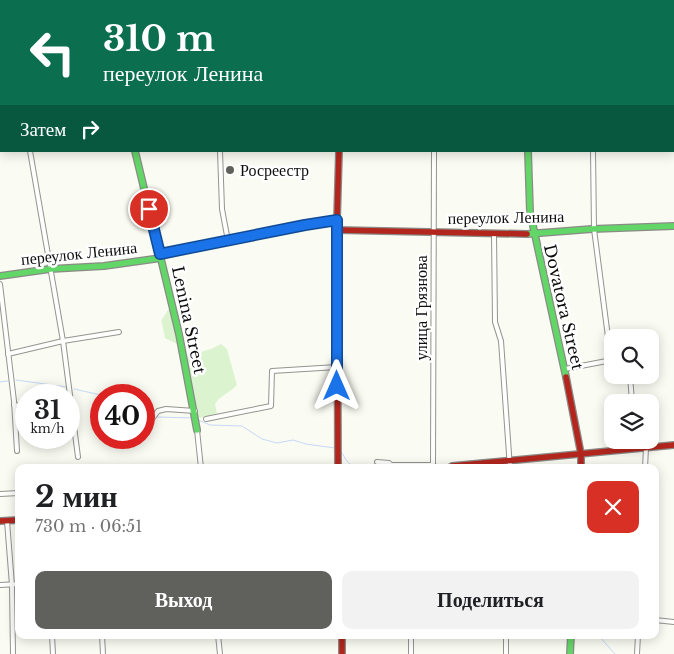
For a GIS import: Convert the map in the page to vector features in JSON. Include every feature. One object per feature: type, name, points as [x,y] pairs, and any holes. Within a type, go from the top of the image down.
[{"type":"street","points":[[30,152],[63,341],[78,457]]},
{"type":"street","name":"Lenina Street","points":[[136,152],[161,256],[195,416],[201,464]]},
{"type":"street","points":[[220,152],[222,209],[228,241]]},
{"type":"street","points":[[338,464],[337,220],[339,152]]},
{"type":"street","name":"улица Грязнова","points":[[434,152],[435,464]]},
{"type":"street","name":"Dovatora Street","points":[[528,152],[530,212],[533,232],[565,369],[581,454],[581,464]]},
{"type":"street","points":[[593,152],[594,230],[608,329]]},
{"type":"street","name":"переулок Ленина","points":[[0,276],[50,269],[104,266],[337,220]]},
{"type":"street","name":"переулок Ленина","points":[[337,230],[529,234],[533,232],[674,226]]},
{"type":"street","points":[[494,233],[495,322],[501,341],[511,464],[581,454],[635,449]]},
{"type":"street","points":[[0,284],[14,405],[17,450]]},
{"type":"street","points":[[8,354],[63,341],[119,332]]},
{"type":"street","points":[[565,369],[604,362]]},
{"type":"street","points":[[206,419],[271,406],[272,370],[337,367]]},
{"type":"street","points":[[155,415],[158,411],[166,410],[195,416]]},
{"type":"street","points":[[659,447],[674,445]]},
{"type":"street","points":[[645,464],[646,449]]},
{"type":"street","points":[[376,462],[390,464]]},
{"type":"street","points":[[0,494],[15,493]]},
{"type":"street","points":[[0,521],[15,520]]},
{"type":"street","points":[[7,521],[12,585],[13,654]]},
{"type":"street","points":[[0,586],[15,585]]},
{"type":"street","points":[[659,620],[674,622]]},
{"type":"street","points":[[52,639],[53,654]]},
{"type":"street","points":[[102,639],[103,654]]},
{"type":"street","points":[[218,639],[220,654]]},
{"type":"street","points":[[342,639],[342,654]]},
{"type":"street","points":[[411,639],[411,654]]},
{"type":"street","points":[[506,639],[506,654]]},
{"type":"street","points":[[570,654],[571,639]]},
{"type":"street","points":[[637,654],[638,639]]},
{"type":"green space","points":[[170,307],[177,344],[165,338],[161,321]]},
{"type":"green space","points":[[221,344],[227,349],[237,385],[217,401],[215,404],[217,414],[200,418],[197,415],[186,356]]},
{"type":"waterway","points":[[16,380],[45,384]]},
{"type":"waterway","points":[[0,382],[8,381]]},
{"type":"waterway","points":[[80,390],[90,393]]},
{"type":"waterway","points":[[156,417],[194,418]]},
{"type":"waterway","points":[[198,420],[210,425],[242,426],[262,439],[277,443],[293,440],[335,448]]},
{"type":"waterway","points":[[340,451],[350,464]]},
{"type":"waterway","points":[[602,639],[615,654]]},
{"type":"traffic: fast","points":[[135,152],[179,334],[197,430]]},
{"type":"traffic: fast","points":[[528,152],[530,212],[566,377]]},
{"type":"traffic: fast","points":[[527,234],[674,226]]},
{"type":"traffic: fast","points":[[0,276],[50,269],[104,266],[161,258]]},
{"type":"traffic: fast","points":[[570,654],[571,639]]},
{"type":"traffic: jam","points":[[338,464],[337,220],[339,152]]},
{"type":"traffic: jam","points":[[160,254],[337,220]]},
{"type":"traffic: jam","points":[[337,230],[527,234]]},
{"type":"traffic: jam","points":[[566,377],[581,454],[581,464]]},
{"type":"traffic: jam","points":[[473,464],[674,445]]},
{"type":"traffic: jam","points":[[0,521],[15,520]]},
{"type":"traffic: jam","points":[[342,639],[342,654]]},
{"type":"place","name":"Росреестр","points":[[230,170]]},
{"type":"route","points":[[149,209],[160,254],[337,220],[337,386]]}]
